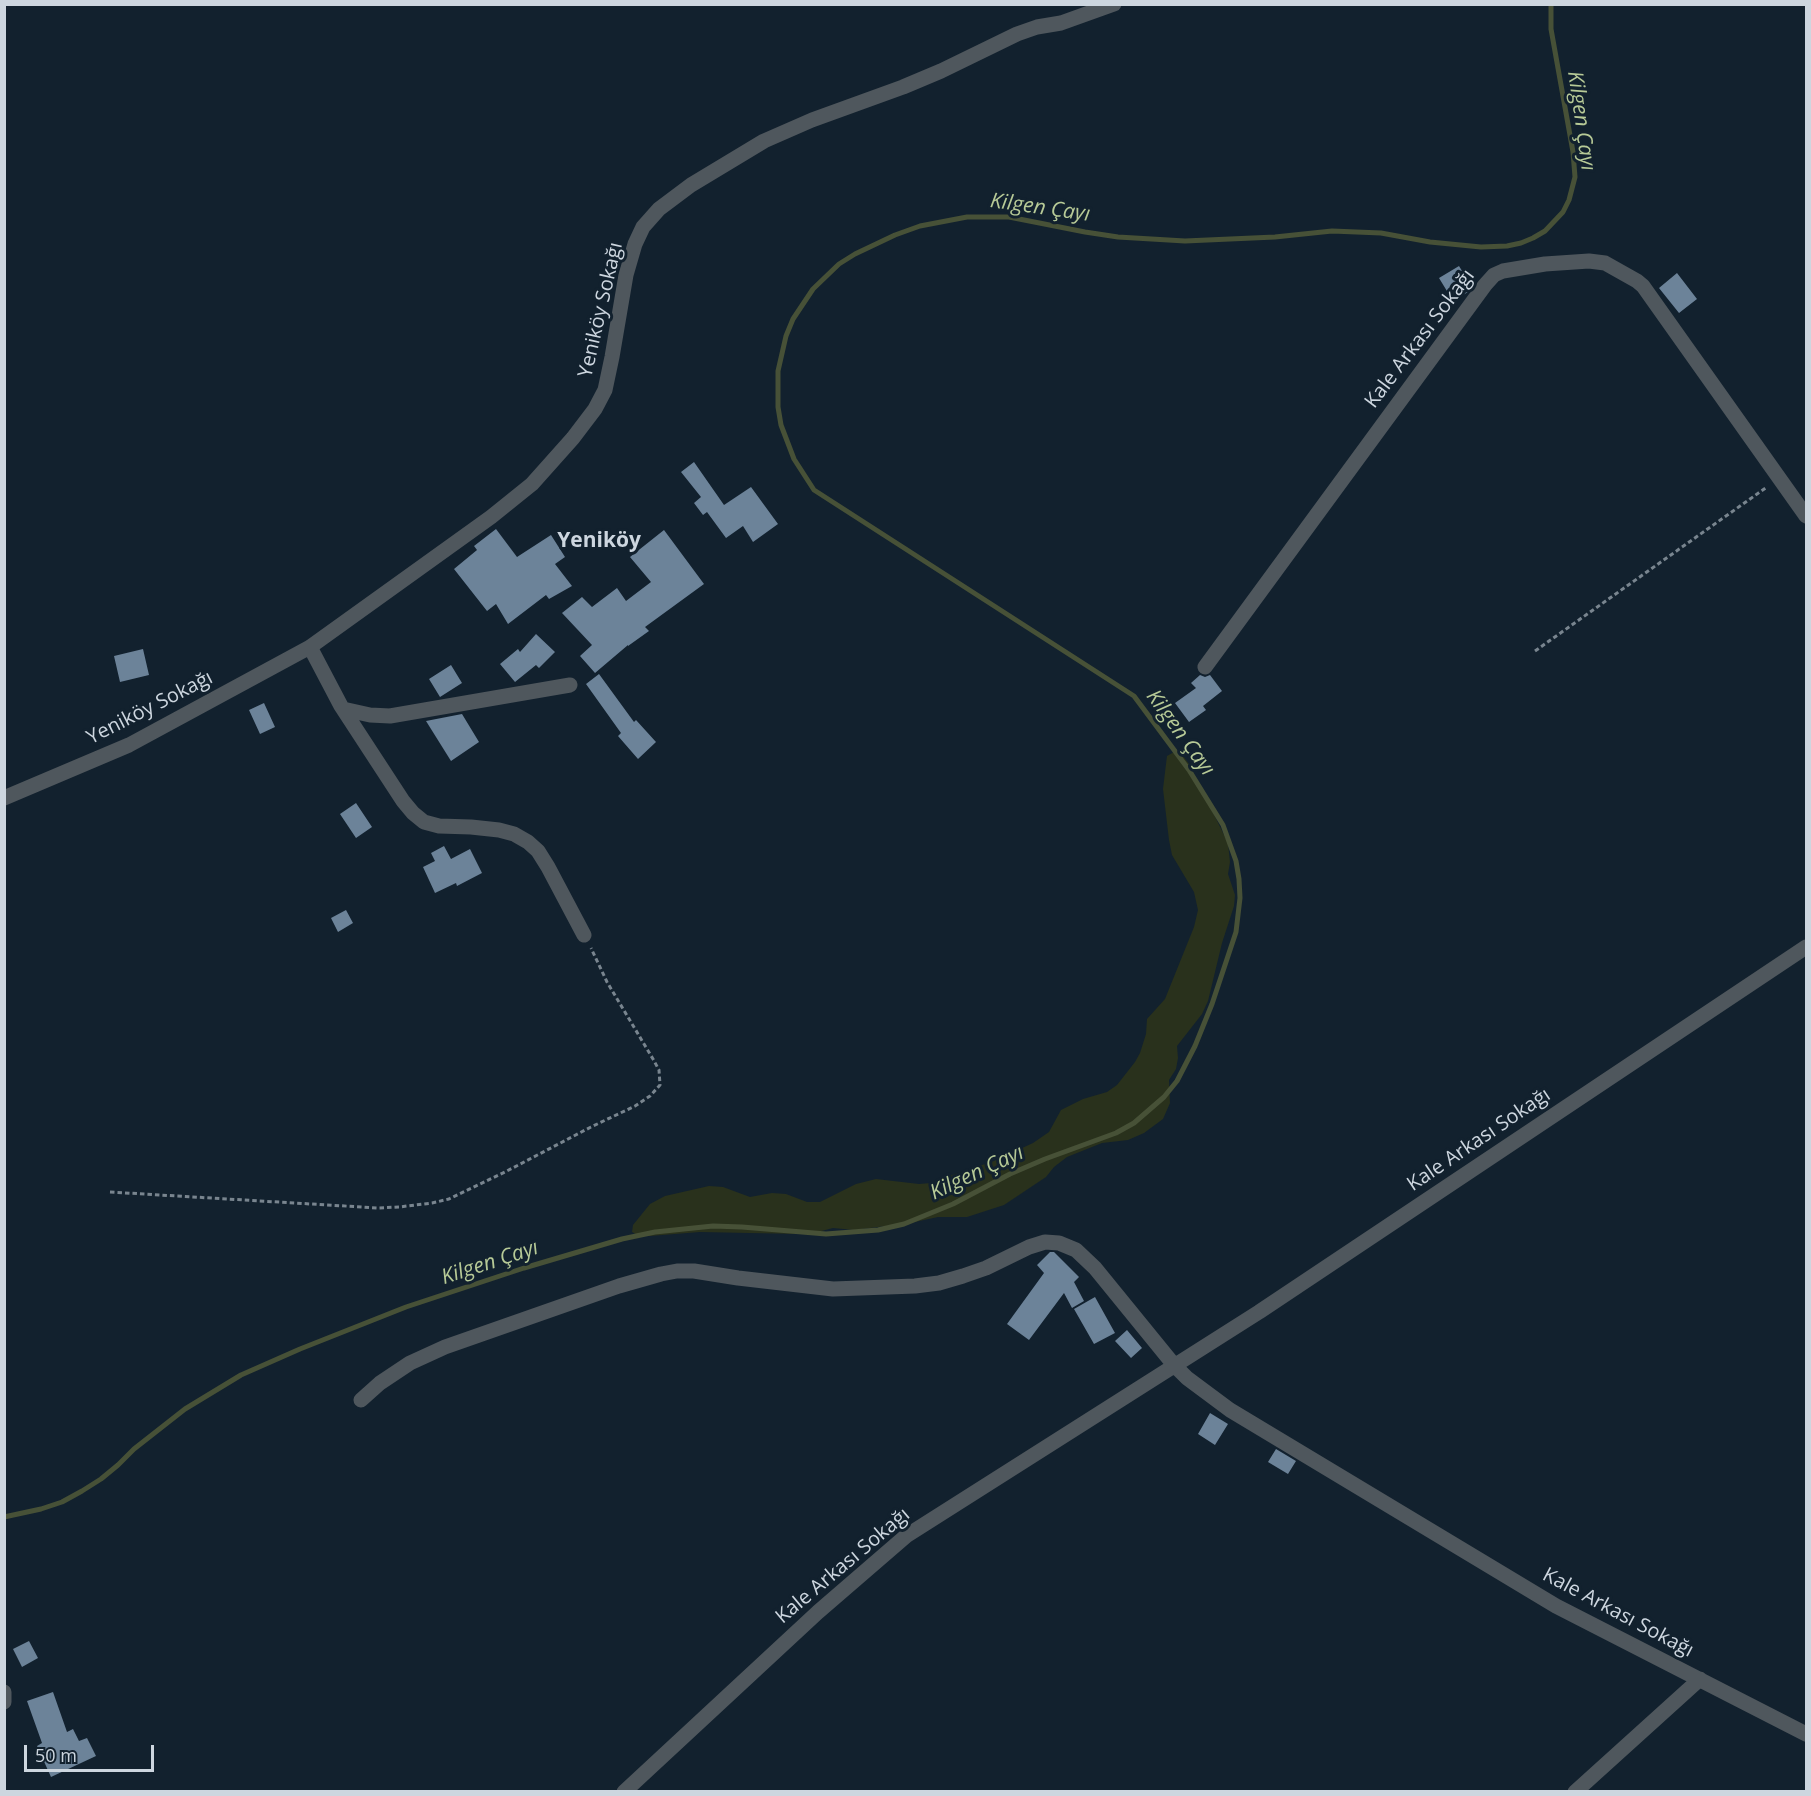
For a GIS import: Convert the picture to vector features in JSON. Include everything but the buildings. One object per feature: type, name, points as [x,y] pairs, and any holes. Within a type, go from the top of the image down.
[{"type":"street","name":"Yeniköy Sokağı","points":[[4,798],[129,745],[310,646],[491,517],[532,484],[595,410],[605,390],[626,274],[643,227],[659,209],[692,185],[764,141],[812,120],[903,87],[1017,34],[1037,27],[1061,23],[1114,4]]},
{"type":"street","name":"Kale Arkası Sokağı","points":[[1205,666],[1485,285],[1494,275],[1503,271],[1545,264],[1605,262],[1637,280],[1806,516]]},
{"type":"street","points":[[310,646],[343,709],[413,813],[424,822],[439,826],[500,830],[514,834],[528,842],[538,851],[548,867],[584,935]]},
{"type":"street","points":[[343,709],[370,716],[390,716],[570,685]]},
{"type":"street","name":"Kale Arkası Sokağı","points":[[624,1791],[818,1612],[906,1536],[1259,1312],[1806,947]]},
{"type":"street","points":[[361,1400],[380,1383],[410,1363],[445,1347],[619,1286],[661,1274],[694,1271],[748,1280],[833,1289],[915,1286],[939,1283],[963,1276],[1045,1242],[1059,1243],[1076,1250],[1095,1268],[1174,1365]]},
{"type":"street","name":"Kale Arkası Sokağı","points":[[1174,1365],[1230,1410],[1556,1606],[1806,1734]]},
{"type":"street","points":[[1575,1791],[1700,1679]]},
{"type":"street","points":[[4,1692],[4,1702]]},
{"type":"path","points":[[1535,651],[1779,478]]},
{"type":"path","points":[[110,1192],[378,1208],[432,1203],[449,1199],[471,1189],[635,1106],[657,1091],[660,1085],[659,1070],[607,982],[584,935]]},
{"type":"green space","points":[[1174,752],[1183,756],[1189,764],[1228,843],[1230,862],[1228,874],[1235,895],[1208,1001],[1202,1014],[1177,1046],[1176,1069],[1169,1080],[1170,1103],[1163,1119],[1144,1133],[1128,1140],[1102,1143],[1067,1157],[1046,1177],[1004,1205],[967,1217],[938,1217],[854,1230],[833,1228],[798,1234],[700,1232],[639,1236],[632,1232],[633,1225],[650,1204],[665,1196],[709,1186],[723,1187],[750,1197],[772,1193],[786,1194],[807,1202],[820,1202],[856,1184],[876,1179],[919,1184],[931,1183],[994,1161],[1033,1143],[1049,1132],[1061,1110],[1083,1099],[1107,1092],[1117,1085],[1140,1053],[1146,1034],[1147,1019],[1165,999],[1194,927],[1198,910],[1194,892],[1172,855],[1169,840],[1163,789],[1167,756]]},
{"type":"waterway","name":"Kilgen Çayı","points":[[4,1517],[41,1509],[62,1502],[82,1491],[101,1479],[134,1449],[185,1409],[241,1375],[406,1307],[524,1268],[622,1239],[655,1232],[713,1226],[826,1234],[878,1230],[904,1224],[953,1204],[1010,1174],[1116,1133],[1134,1123],[1164,1097],[1177,1081],[1195,1046],[1236,932],[1240,898],[1239,879],[1236,861],[1223,825],[1189,770],[1134,696],[814,490],[794,459],[781,425],[778,407],[778,371],[786,336],[793,319],[813,289],[839,264],[895,235],[920,226],[967,217],[1009,217],[1118,237],[1185,241],[1275,237],[1332,231],[1381,233],[1430,242],[1481,247],[1507,246],[1533,238],[1545,231],[1563,212],[1575,177],[1573,152],[1551,29],[1551,4]]},
{"type":"district","name":"Yeniköy","points":[[599,541]]}]
